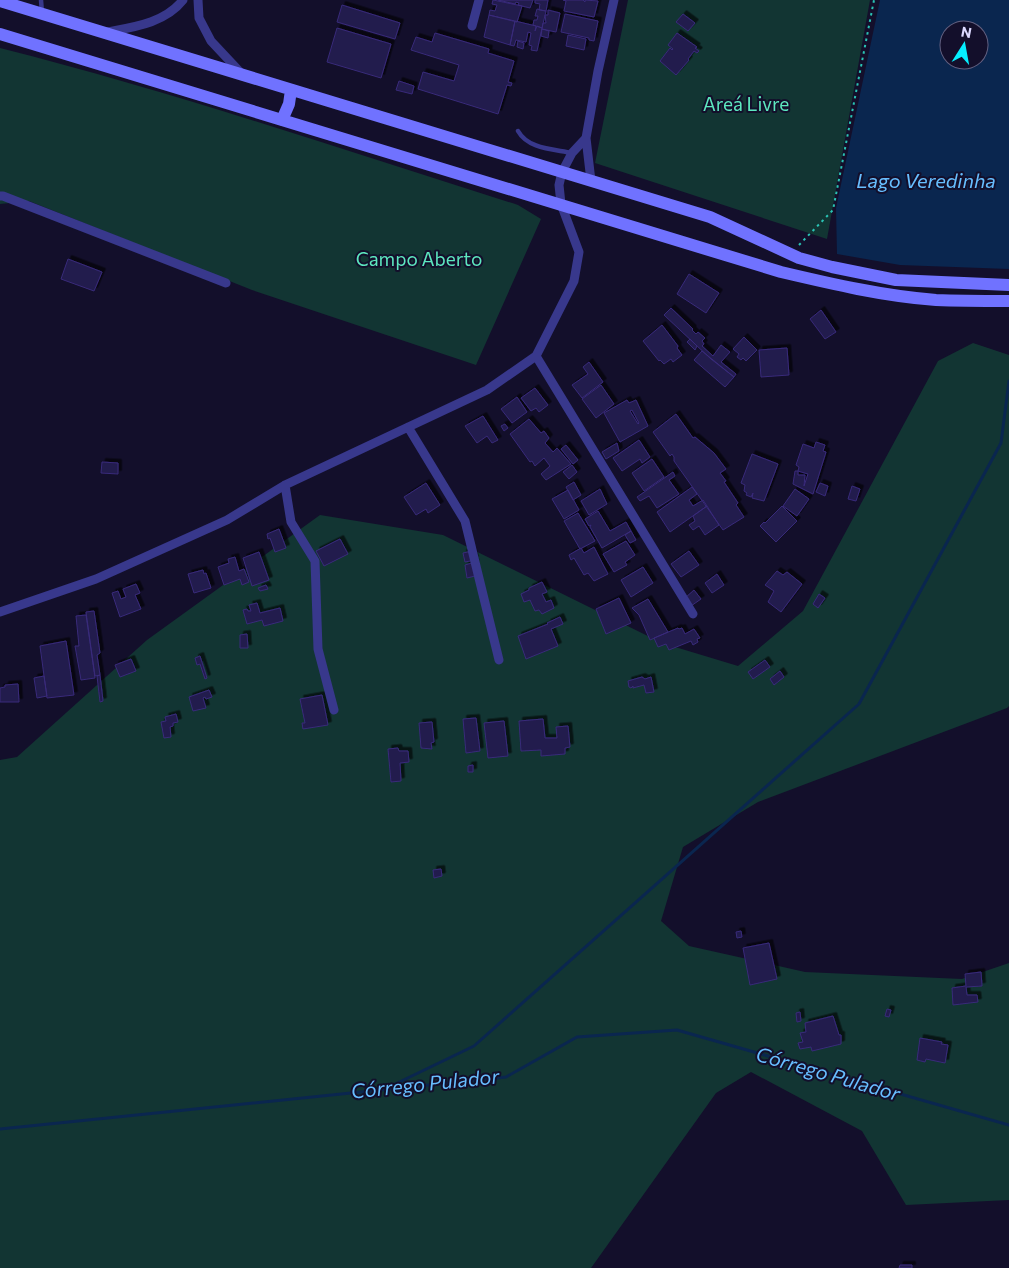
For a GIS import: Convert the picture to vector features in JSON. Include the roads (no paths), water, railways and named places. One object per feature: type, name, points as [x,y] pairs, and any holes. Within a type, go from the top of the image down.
[{"type":"street","points":[[103,33],[141,26],[175,11],[183,0]]},
{"type":"street","points":[[198,0],[199,18],[211,41],[243,75]]},
{"type":"street","points":[[472,26],[479,0]]},
{"type":"street","points":[[591,181],[586,138],[598,71],[614,0]]},
{"type":"street","points":[[0,1],[710,217],[800,258],[832,267],[896,280],[1009,285]]},
{"type":"street","points":[[0,12],[15,6]]},
{"type":"street","points":[[1,33],[781,272],[845,288],[936,300],[1009,301]]},
{"type":"street","points":[[282,120],[289,104],[291,90]]},
{"type":"street","points":[[0,612],[73,588],[227,520],[285,485],[487,390],[536,356],[574,281],[580,252],[561,204],[558,185],[562,172],[572,153],[586,138]]},
{"type":"street","points":[[0,196],[226,283]]},
{"type":"street","points":[[536,356],[693,614]]},
{"type":"street","points":[[408,427],[465,521],[499,660]]},
{"type":"street","points":[[285,485],[291,522],[314,560],[318,649],[334,710]]},
{"type":"lane","points":[[36,11],[41,0]]},
{"type":"lane","points":[[518,131],[521,137],[531,144],[572,153]]},
{"type":"water","name":"Lago Veredinha","points":[[880,0],[1009,0],[1009,269],[900,265],[837,254],[836,208]]},
{"type":"waterway","points":[[387,1088],[474,1046],[859,704],[1001,443],[1009,381]]},
{"type":"waterway","name":"Córrego Pulador","points":[[0,1129],[506,1077],[577,1037],[677,1030],[1009,1125]]},
{"type":"park label","name":"Areá Livre","points":[[746,104]]},
{"type":"park label","name":"Campo Aberto","points":[[419,259]]}]
